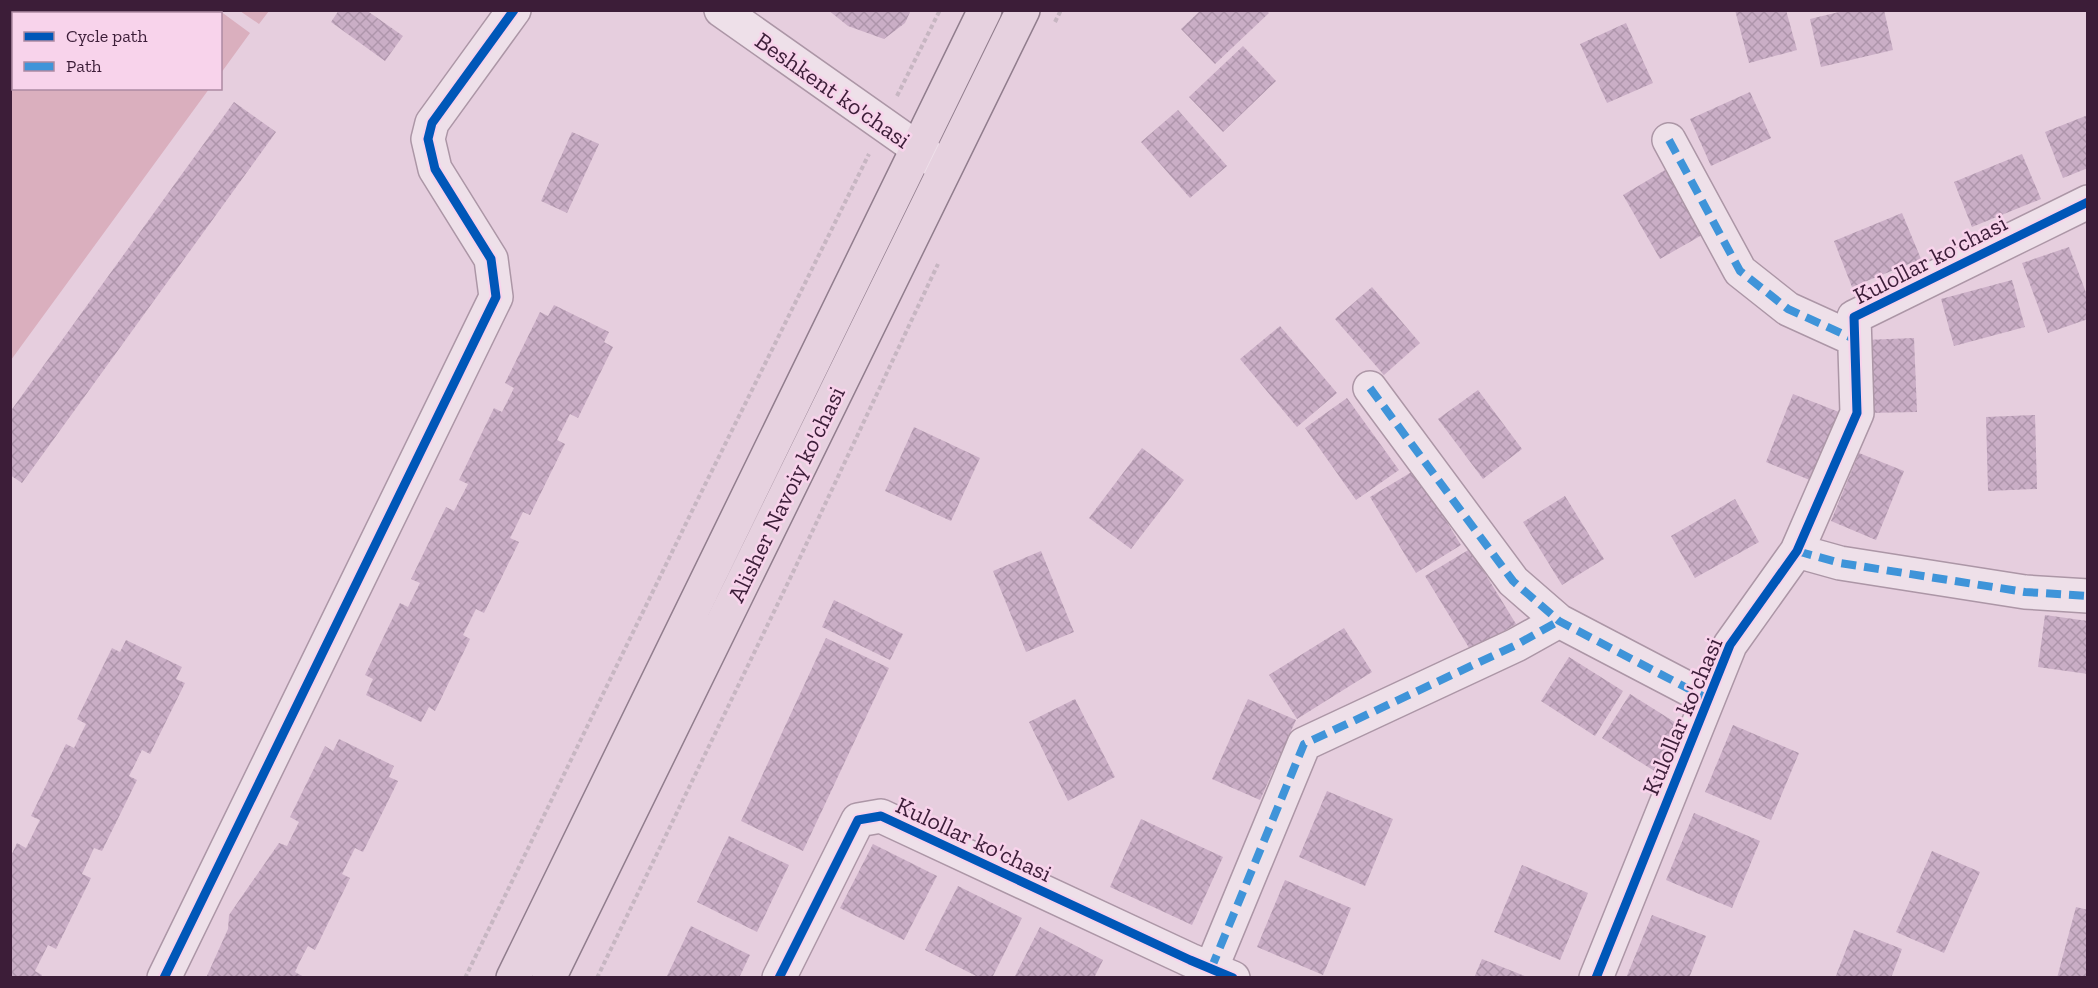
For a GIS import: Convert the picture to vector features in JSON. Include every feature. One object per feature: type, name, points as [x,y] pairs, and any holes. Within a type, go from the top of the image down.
[{"type":"main road","name":"Alisher Navoiy ko'chasi","points":[[513,978],[986,10]]},
{"type":"main road","name":"Alisher Navoiy ko'chasi","points":[[549,978],[1023,10]]},
{"type":"street","points":[[164,978],[496,297],[491,259],[435,169],[428,139],[432,123],[514,10]]},
{"type":"street","name":"Beshkent ko'chasi","points":[[721,10],[945,168]]},
{"type":"street","points":[[1669,140],[1740,271],[1788,309],[1854,339]]},
{"type":"street","name":"Kulollar ko'chasi","points":[[1596,978],[1730,645],[1797,552],[1857,413],[1854,317],[2088,202]]},
{"type":"street","name":"Kulollar ko'chasi","points":[[1370,388],[1513,581],[1559,621],[1708,699]]},
{"type":"street","points":[[1797,552],[1840,563],[2025,592],[2088,596]]},
{"type":"street","points":[[1222,973],[1304,744],[1516,645],[1559,621]]},
{"type":"street","name":"Kulollar ko'chasi","points":[[779,978],[858,820],[881,816],[1222,973]]},
{"type":"path","points":[[465,978],[692,511],[940,10]]},
{"type":"path","points":[[1051,30],[1060,10]]},
{"type":"path","points":[[597,978],[796,566],[942,256]]},
{"type":"shaded area","points":[[11,10],[220,11],[12,12],[12,90],[208,90],[11,360]]},
{"type":"shaded area","points":[[240,11],[269,11],[259,24]]},
{"type":"shaded area","points":[[222,12],[250,33],[222,72]]},
{"type":"building","points":[[339,10],[366,10],[403,36],[385,61],[331,22]]},
{"type":"building","points":[[828,10],[911,10],[905,23],[884,39],[848,26]]},
{"type":"building","points":[[1201,10],[1266,10],[1269,13],[1215,64],[1181,29]]},
{"type":"building","points":[[1735,10],[1786,10],[1797,50],[1749,63]]},
{"type":"building","points":[[1847,10],[1884,10],[1893,50],[1821,67],[1810,19]]},
{"type":"building","points":[[1626,23],[1653,83],[1607,103],[1580,44]]},
{"type":"building","points":[[1243,46],[1276,81],[1223,132],[1189,97]]},
{"type":"building","points":[[1750,92],[1771,138],[1711,166],[1690,119]]},
{"type":"building","points":[[234,102],[276,132],[22,483],[10,475],[10,412]]},
{"type":"building","points":[[1178,110],[1227,166],[1190,198],[1141,142]]},
{"type":"building","points":[[2088,115],[2088,168],[2063,178],[2045,132]]},
{"type":"building","points":[[572,132],[599,144],[567,213],[541,201]]},
{"type":"building","points":[[2022,154],[2041,199],[1972,227],[1954,182]]},
{"type":"building","points":[[1665,170],[1702,235],[1660,259],[1623,195]]},
{"type":"building","points":[[1902,213],[1921,259],[1852,287],[1834,241]]},
{"type":"building","points":[[2069,247],[2088,298],[2088,319],[2048,333],[2022,263]]},
{"type":"building","points":[[2012,280],[2025,327],[1954,346],[1941,299]]},
{"type":"building","points":[[1372,287],[1420,343],[1384,375],[1335,319]]},
{"type":"building","points":[[554,305],[609,332],[604,342],[613,347],[578,418],[570,414],[557,440],[565,444],[530,515],[523,512],[510,538],[519,542],[484,613],[476,609],[463,635],[470,639],[435,711],[429,707],[421,722],[366,695],[373,679],[365,675],[400,603],[408,607],[420,583],[411,579],[446,507],[454,511],[468,484],[459,480],[494,408],[502,412],[514,388],[505,383],[540,312],[548,316]]},
{"type":"building","points":[[1280,326],[1337,393],[1297,427],[1240,359]]},
{"type":"building","points":[[1914,338],[1917,412],[1868,413],[1865,340]]},
{"type":"building","points":[[1478,390],[1522,449],[1483,479],[1438,419]]},
{"type":"building","points":[[1793,394],[1839,412],[1812,481],[1766,462]]},
{"type":"building","points":[[1347,398],[1399,470],[1356,500],[1305,428]]},
{"type":"building","points":[[2035,415],[2037,489],[1988,491],[1986,417]]},
{"type":"building","points":[[914,427],[980,458],[951,521],[885,491]]},
{"type":"building","points":[[1142,448],[1184,480],[1131,549],[1089,518]]},
{"type":"building","points":[[1859,453],[1904,471],[1876,540],[1831,521]]},
{"type":"building","points":[[1415,470],[1461,545],[1416,573],[1370,497]]},
{"type":"building","points":[[1565,496],[1604,559],[1562,585],[1523,522]]},
{"type":"building","points":[[1735,499],[1759,542],[1695,578],[1671,536]]},
{"type":"building","points":[[1470,549],[1516,624],[1471,651],[1425,576]]},
{"type":"building","points":[[1041,551],[1074,632],[1026,652],[993,571]]},
{"type":"building","points":[[834,600],[903,634],[890,660],[822,627]]},
{"type":"building","points":[[2045,615],[2088,621],[2088,674],[2038,667]]},
{"type":"building","points":[[1344,628],[1372,672],[1297,719],[1269,675]]},
{"type":"building","points":[[826,638],[889,668],[803,851],[741,821]]},
{"type":"building","points":[[126,640],[182,667],[176,679],[185,683],[150,754],[142,750],[129,776],[137,780],[102,851],[94,848],[82,874],[91,878],[56,949],[48,945],[35,971],[42,975],[41,978],[10,978],[10,858],[17,843],[26,848],[40,820],[31,816],[66,744],[74,748],[86,724],[77,719],[112,648],[120,652]]},
{"type":"building","points":[[1569,657],[1623,691],[1595,736],[1541,701]]},
{"type":"building","points":[[1630,694],[1684,728],[1656,772],[1602,738]]},
{"type":"building","points":[[1075,699],[1115,777],[1068,801],[1029,722]]},
{"type":"building","points":[[1248,699],[1296,720],[1260,800],[1212,779]]},
{"type":"building","points":[[1733,725],[1799,753],[1771,820],[1705,792]]},
{"type":"building","points":[[339,739],[394,766],[389,777],[398,781],[363,852],[355,848],[342,874],[350,878],[315,950],[308,946],[300,961],[295,972],[306,978],[206,978],[228,929],[229,915],[279,843],[287,846],[299,822],[290,817],[325,746],[333,751]]},
{"type":"building","points":[[1327,791],[1393,819],[1365,886],[1299,857]]},
{"type":"building","points":[[1694,813],[1760,841],[1732,908],[1666,880]]},
{"type":"building","points":[[1141,819],[1223,857],[1192,925],[1110,887]]},
{"type":"building","points":[[729,836],[789,865],[757,932],[697,902]]},
{"type":"building","points":[[873,844],[937,876],[904,940],[840,908]]},
{"type":"building","points":[[1932,851],[1980,872],[1944,953],[1896,932]]},
{"type":"building","points":[[1522,865],[1588,893],[1560,960],[1494,932]]},
{"type":"building","points":[[1285,880],[1351,908],[1323,975],[1257,947]]},
{"type":"building","points":[[958,886],[1022,918],[992,978],[980,978],[925,950]]},
{"type":"building","points":[[2076,907],[2088,910],[2088,978],[2057,978]]},
{"type":"building","points":[[1652,915],[1706,936],[1689,978],[1626,978]]},
{"type":"building","points":[[691,926],[750,955],[739,978],[666,978]]},
{"type":"building","points":[[1040,927],[1103,960],[1094,978],[1014,978]]},
{"type":"building","points":[[1854,930],[1902,949],[1891,978],[1835,978]]},
{"type":"building","points":[[1482,959],[1527,977],[1527,978],[1474,978]]},
{"type":"marked path","points":[[1669,140],[1740,271],[1788,309],[1854,339]]},
{"type":"marked path","points":[[1370,388],[1513,581],[1559,621],[1708,699]]},
{"type":"marked path","points":[[1797,551],[1840,563],[2025,592],[2088,596]]},
{"type":"marked path","points":[[1211,969],[1304,744],[1516,645],[1559,621]]},
{"type":"cycle path","points":[[164,978],[496,297],[491,259],[435,169],[428,139],[432,123],[514,10]]},
{"type":"cycle path","points":[[1596,978],[1730,645],[1797,551],[1857,413],[1854,317],[2088,202]]},
{"type":"cycle path","points":[[779,978],[858,820],[881,816],[1233,978]]}]
